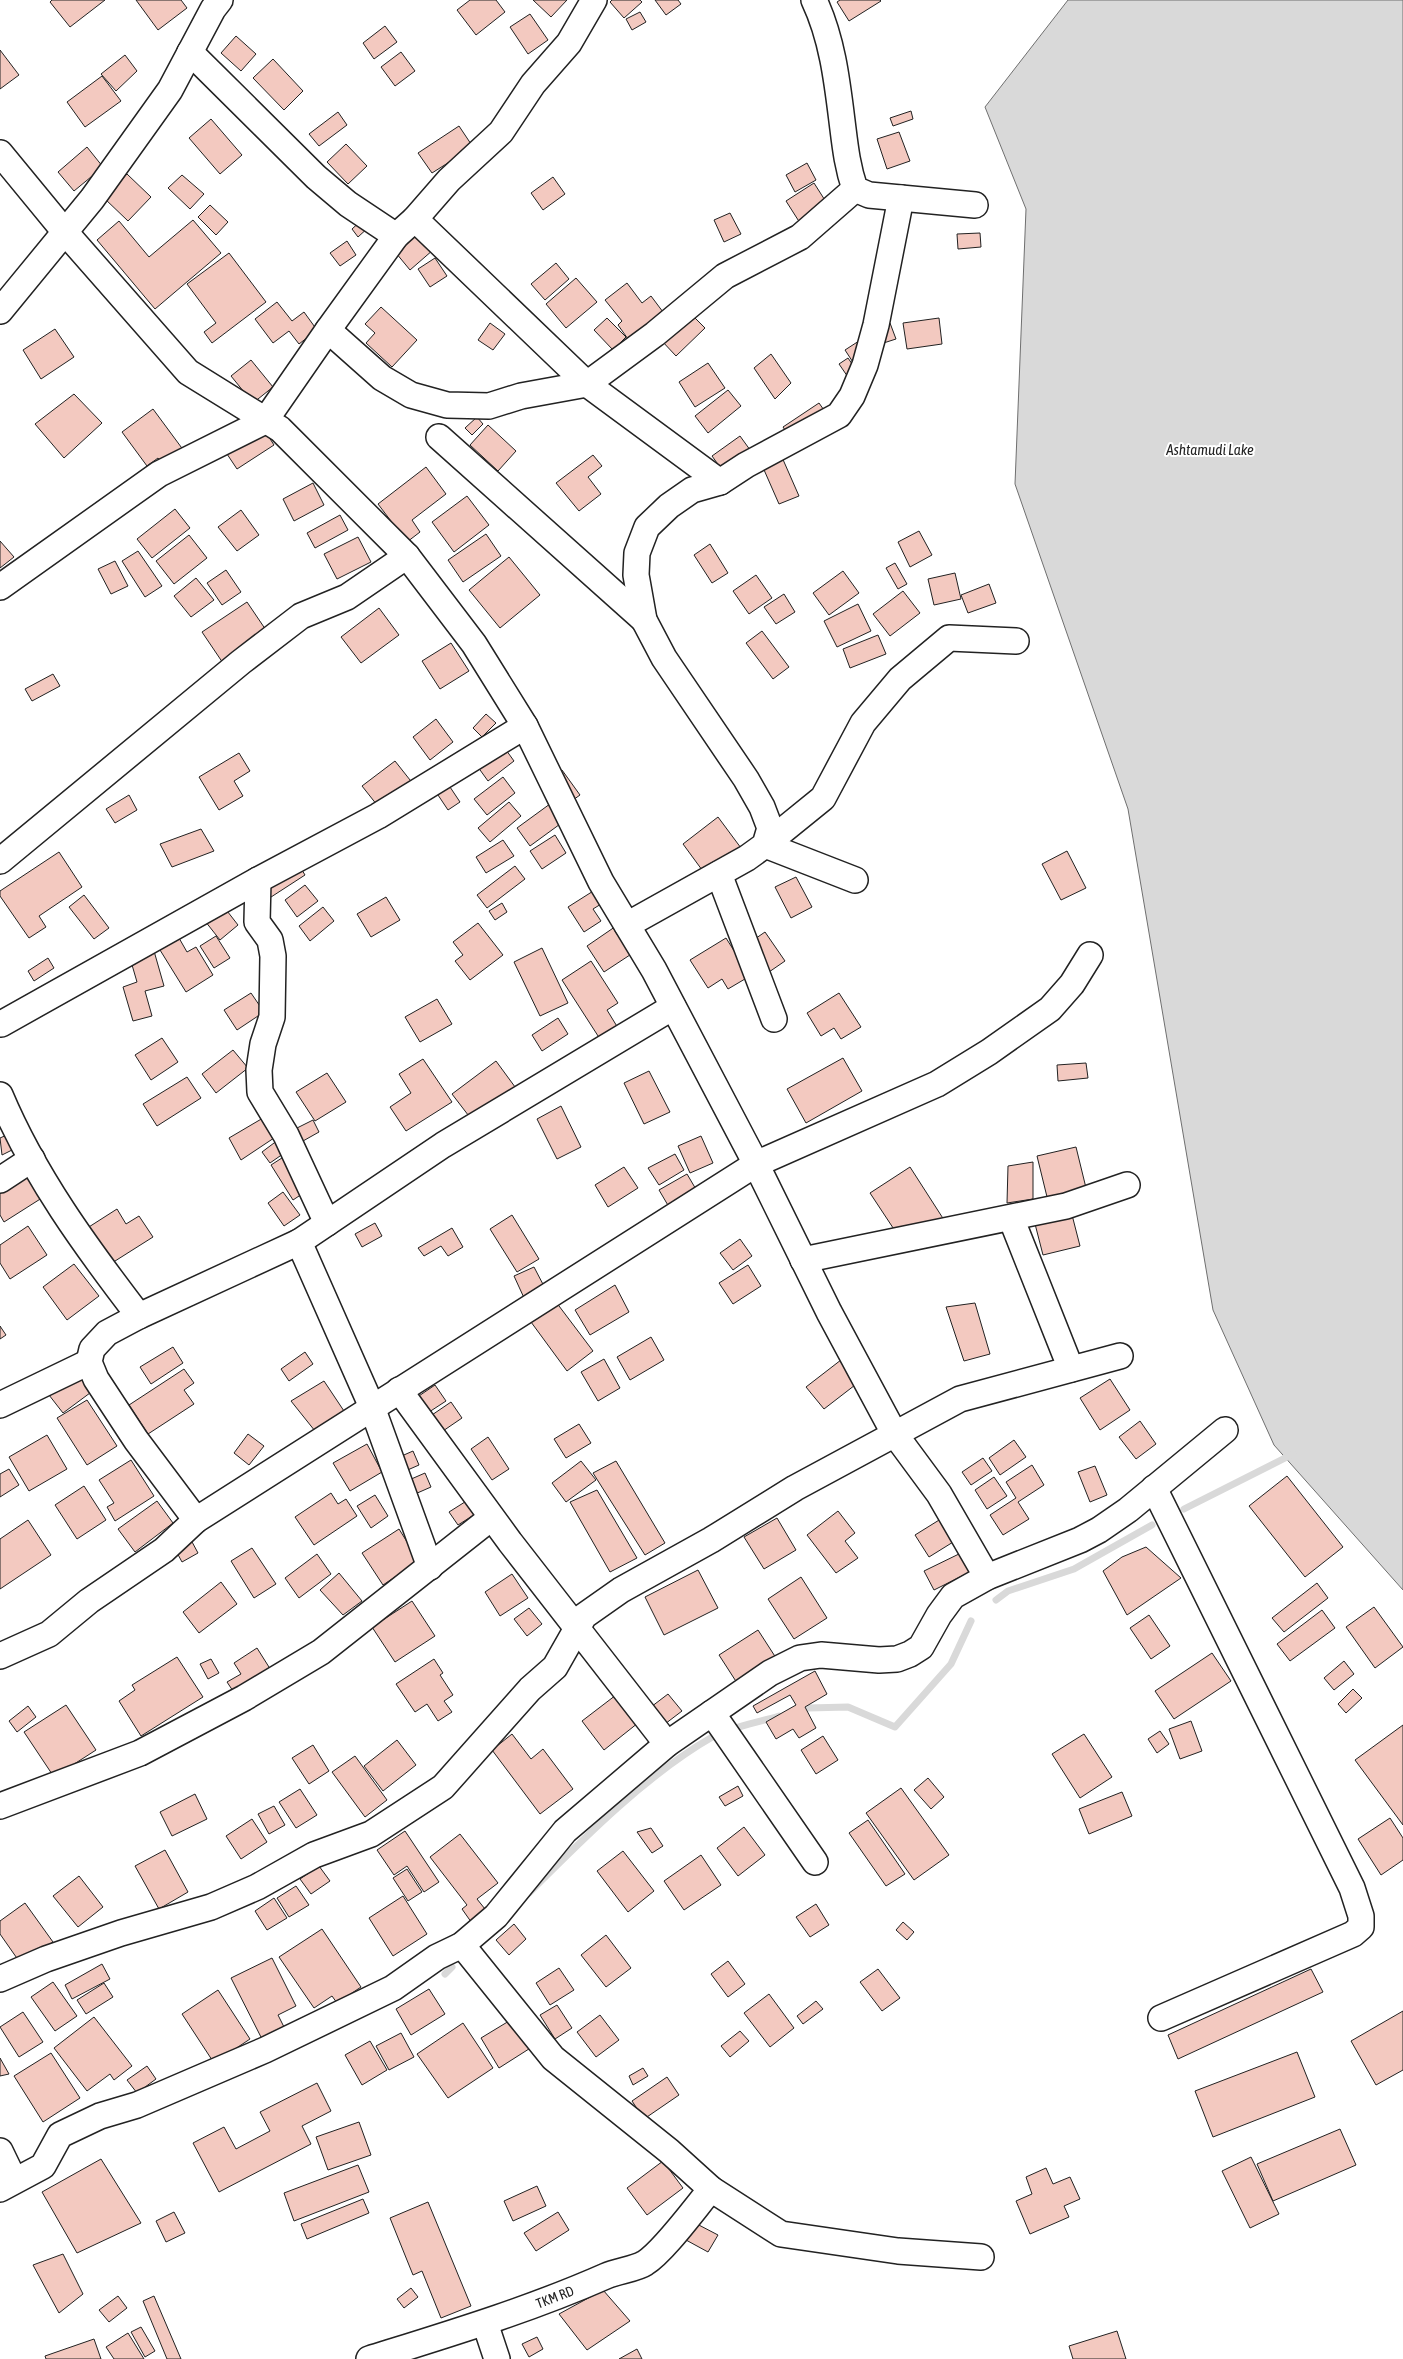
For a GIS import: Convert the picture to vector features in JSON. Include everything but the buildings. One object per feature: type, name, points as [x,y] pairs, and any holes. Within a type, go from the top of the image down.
[{"type":"street","points":[[0,311],[92,199],[170,90],[220,0]]},
{"type":"street","points":[[0,587],[159,474],[265,421],[396,236],[415,219],[449,180],[501,132],[533,84],[569,43],[594,0]]},
{"type":"street","points":[[814,0],[831,45],[848,171],[856,189],[869,195],[975,205]]},
{"type":"street","points":[[190,52],[316,177],[348,204],[396,236]]},
{"type":"street","points":[[0,153],[65,232],[188,372],[280,429],[407,556],[474,644],[525,726],[601,882],[673,1007],[894,1433],[939,1494],[986,1577]]},
{"type":"street","points":[[328,330],[382,378],[411,395],[447,405],[489,406],[521,396],[587,384],[654,334],[725,276],[800,237],[856,189]]},
{"type":"street","points":[[765,844],[770,828],[762,807],[711,725],[664,658],[644,620],[636,575],[637,553],[647,527],[669,506],[692,490],[720,482],[746,465],[839,415],[852,396],[865,365],[876,325],[901,198]]},
{"type":"street","points":[[415,219],[587,384],[720,482]]},
{"type":"street","points":[[439,437],[644,620]]},
{"type":"street","points":[[0,861],[241,662],[301,616],[347,596],[407,556]]},
{"type":"street","points":[[627,925],[747,858],[823,798],[863,723],[900,679],[949,638],[1016,641]]},
{"type":"street","points":[[0,1025],[258,880],[378,816],[525,726]]},
{"type":"street","points":[[765,844],[855,880]]},
{"type":"street","points":[[719,874],[774,1019]]},
{"type":"street","points":[[258,880],[257,922],[270,940],[273,956],[272,1017],[263,1044],[260,1061],[260,1092],[286,1135],[327,1223]]},
{"type":"street","points":[[0,1656],[48,1634],[89,1602],[164,1550],[196,1520],[756,1164],[937,1084],[989,1052],[1050,1009],[1072,984],[1090,955]]},
{"type":"street","points":[[196,1520],[136,1440],[96,1379],[89,1362],[92,1349],[108,1333],[139,1316],[299,1242],[497,1112],[673,1007]]},
{"type":"street","points":[[0,1095],[32,1159],[81,1240],[139,1316]]},
{"type":"street","points":[[0,1180],[32,1159]]},
{"type":"street","points":[[803,1260],[1066,1206],[1127,1185]]},
{"type":"street","points":[[1011,1218],[1071,1369]]},
{"type":"street","points":[[299,1242],[372,1407],[430,1567]]},
{"type":"street","points":[[0,1979],[46,1959],[121,1933],[211,1907],[257,1887],[314,1855],[371,1834],[443,1787],[530,1689],[555,1667],[578,1630],[584,1616],[621,1590],[711,1540],[795,1488],[960,1399],[1120,1356]]},
{"type":"street","points":[[0,1405],[89,1362]]},
{"type":"street","points":[[399,1390],[492,1518],[667,1744]]},
{"type":"street","points":[[0,2151],[7,2184],[43,2166],[60,2134],[100,2116],[137,2105],[265,2050],[393,1988],[437,1957],[462,1945],[496,1916],[565,1832],[667,1744],[770,1673],[800,1658],[821,1654],[879,1660],[897,1659],[910,1654],[921,1647],[939,1615],[953,1596],[986,1577],[1080,1540],[1128,1510],[1225,1430]]},
{"type":"street","points":[[1154,1488],[1352,1888],[1362,1916],[1361,1927],[1353,1934],[1161,2018]]},
{"type":"street","points":[[0,1806],[140,1753],[244,1698],[321,1652],[492,1518]]},
{"type":"street","points":[[712,1713],[815,1862]]},
{"type":"street","points":[[462,1945],[553,2058],[669,2151],[711,2189],[781,2234],[898,2251],[981,2257]]},
{"type":"street","name":"TKM RD","points":[[369,2359],[485,2323],[576,2290],[618,2271],[645,2264],[665,2244],[711,2189]]},
{"type":"street","points":[[485,2323],[497,2359]]},
{"type":"water","name":"Ashtamudi Lake","points":[[1068,0],[1403,0],[1403,1590],[1274,1445],[1213,1310],[1128,809],[1015,484],[1026,209],[985,107]]},
{"type":"waterway","points":[[1184,1509],[1293,1454]]},
{"type":"waterway","points":[[996,1600],[1008,1591],[1074,1569],[1152,1525]]},
{"type":"waterway","points":[[797,1711],[808,1708],[848,1707],[895,1727],[951,1664],[971,1621]]},
{"type":"waterway","points":[[529,1893],[617,1808],[689,1751],[721,1733],[779,1716]]},
{"type":"waterway","points":[[445,1974],[452,1967]]}]
